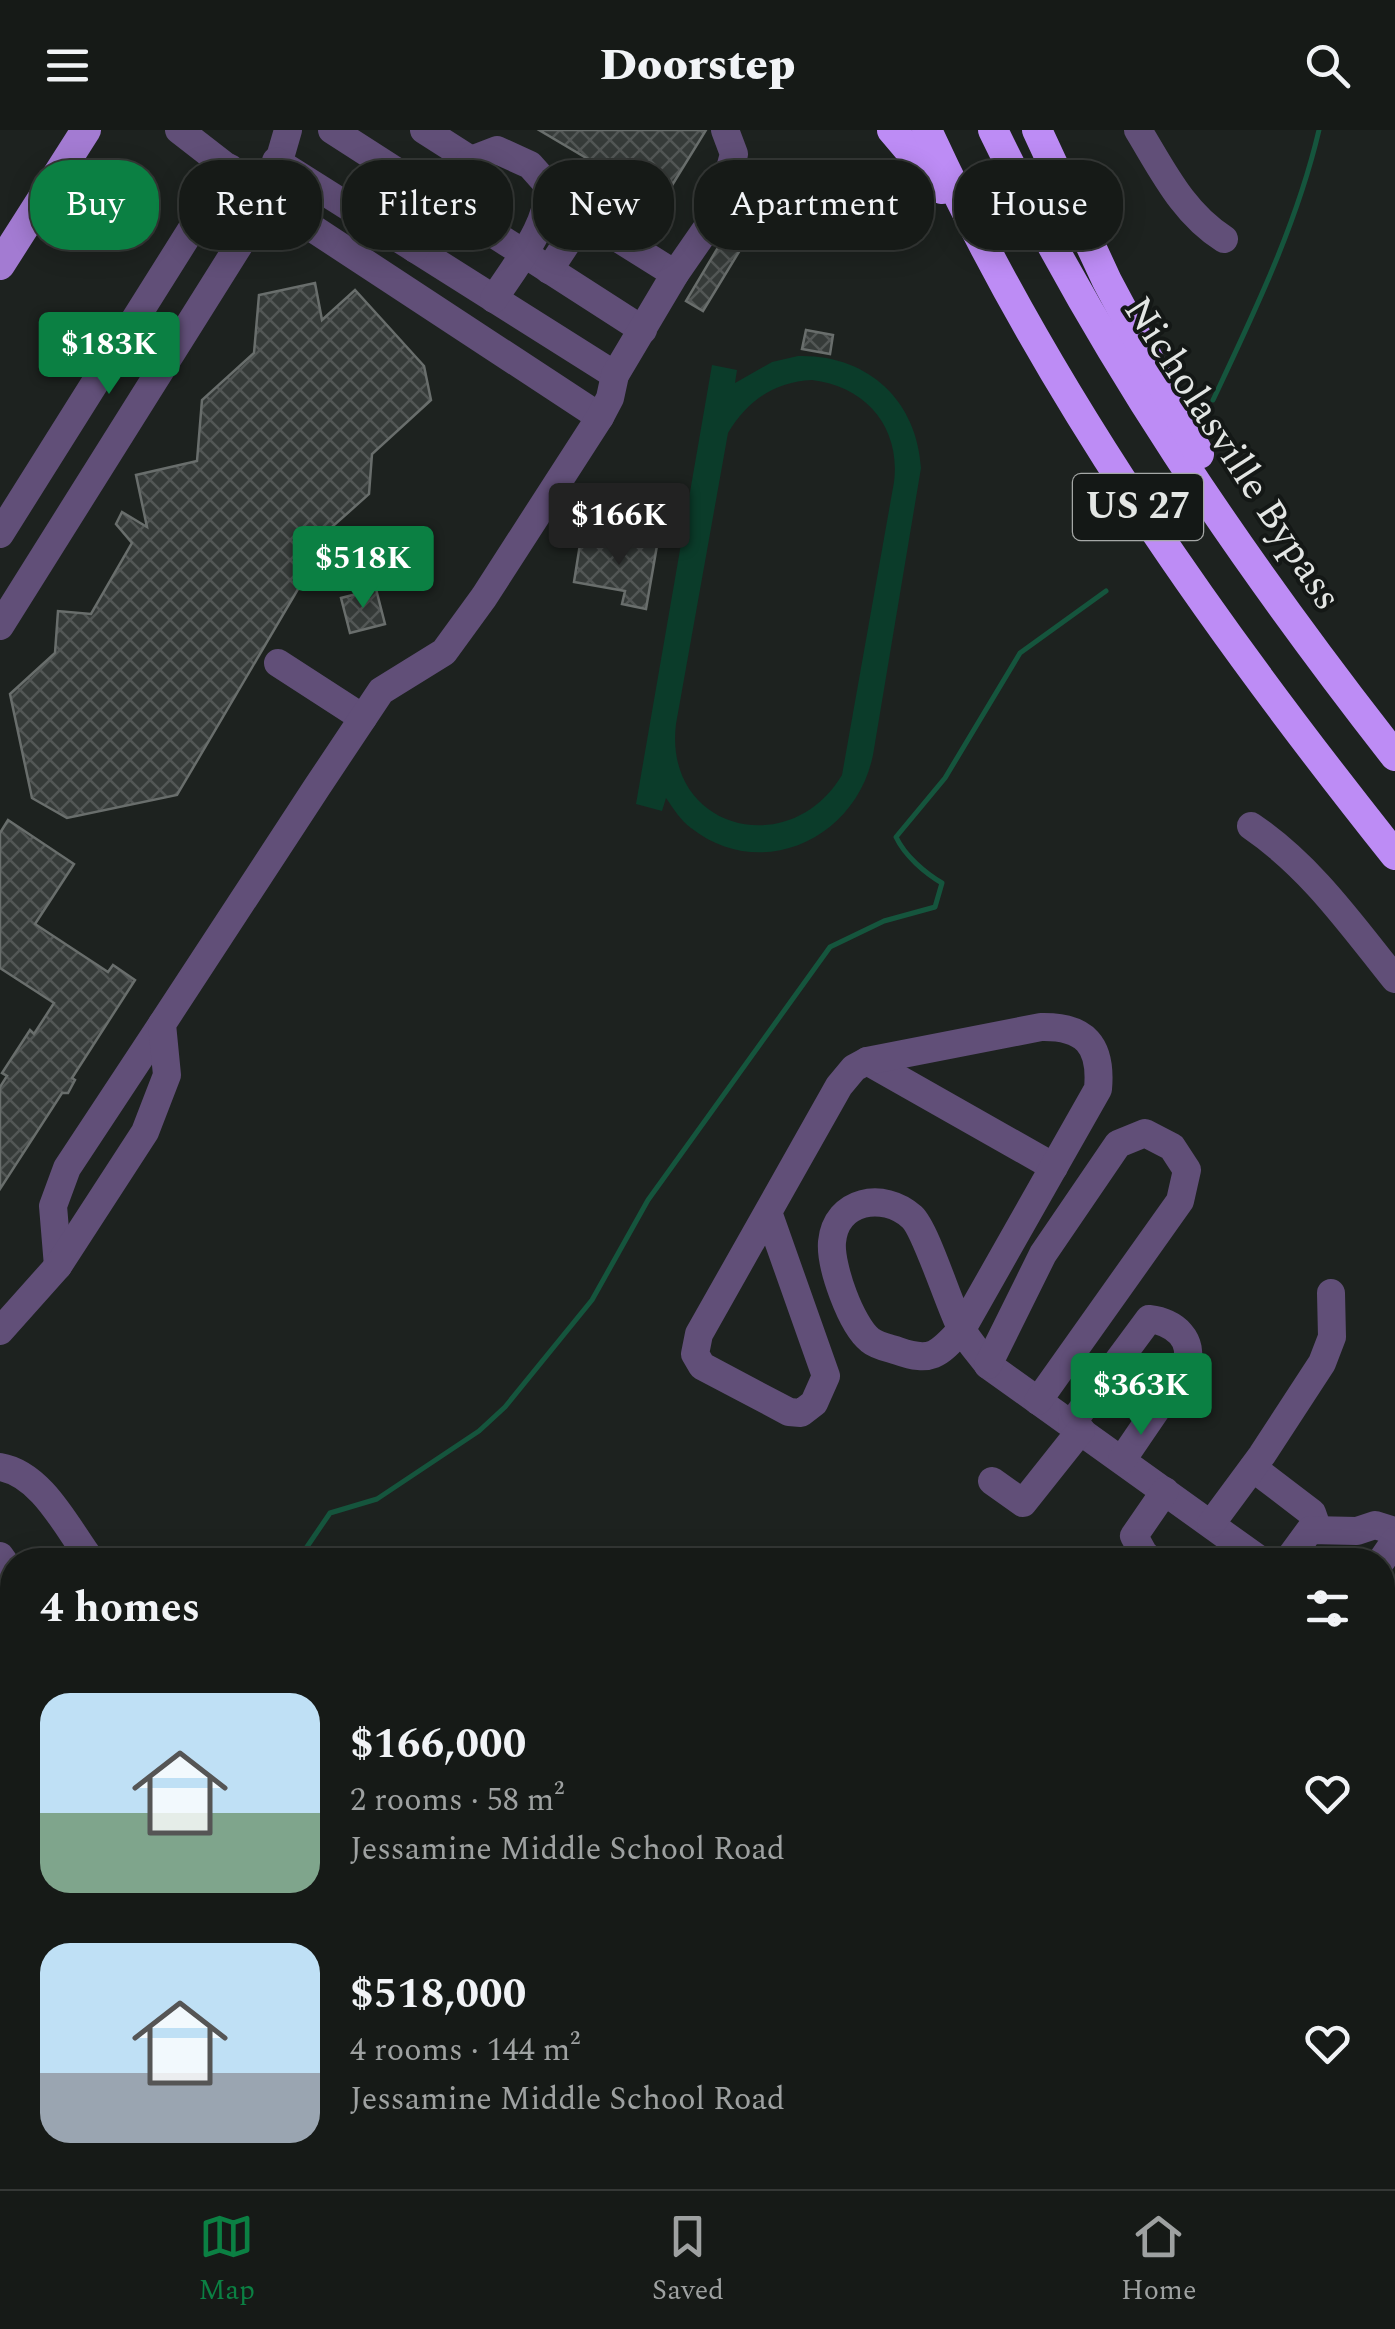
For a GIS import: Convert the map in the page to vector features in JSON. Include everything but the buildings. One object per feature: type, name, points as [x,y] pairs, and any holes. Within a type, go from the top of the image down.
[{"type":"highway","points":[[892,130],[954,204]]},
{"type":"highway","name":"US 27","points":[[927,130],[954,185]]},
{"type":"highway","name":"Nicholasville Bypass","points":[[993,130],[1059,257],[1148,409],[1229,535],[1395,756]]},
{"type":"highway","points":[[1037,130],[1161,388],[1320,659]]},
{"type":"highway","name":"US 27","points":[[987,250],[1056,376],[1136,505],[1230,642],[1395,856]]},
{"type":"main road","points":[[0,265],[86,130]]},
{"type":"street","points":[[179,130],[219,160]]},
{"type":"street","points":[[277,160],[288,130]]},
{"type":"street","points":[[332,130],[379,160]]},
{"type":"street","points":[[424,130],[471,160],[497,150],[508,153],[530,165],[546,183],[548,203],[494,298]]},
{"type":"street","points":[[58,1266],[53,1206],[66,1168],[381,691],[444,652],[484,598],[600,417],[610,398],[614,376],[675,274],[718,212],[734,154],[725,130]]},
{"type":"street","points":[[1138,130],[1181,200],[1194,216],[1224,239]]},
{"type":"street","points":[[550,270],[580,222],[588,220],[675,274]]},
{"type":"street","points":[[322,234],[600,417]]},
{"type":"street","points":[[513,247],[644,330]]},
{"type":"street","points":[[0,534],[179,249]]},
{"type":"street","points":[[0,626],[236,250]]},
{"type":"street","points":[[418,250],[614,376]]},
{"type":"street","points":[[278,663],[363,718]]},
{"type":"street","points":[[1251,826],[1283,848],[1315,878],[1395,980]]},
{"type":"street","points":[[0,1332],[58,1266],[145,1132],[167,1075],[162,1024]]},
{"type":"street","points":[[768,1212],[826,1376],[814,1403],[801,1413],[790,1412],[702,1366],[695,1354],[699,1334],[839,1086],[854,1068],[867,1061],[1041,1027],[1064,1026],[1083,1034],[1100,1068],[1098,1089],[962,1329],[939,1354],[917,1358],[872,1342],[858,1328],[840,1286],[832,1244],[838,1221],[860,1202],[885,1201],[914,1218],[962,1329],[988,1365],[1243,1548]]},
{"type":"street","points":[[867,1061],[1054,1167]]},
{"type":"street","points":[[988,1365],[1043,1254],[1118,1144],[1145,1133],[1172,1147],[1187,1170],[1180,1201],[1038,1401]]},
{"type":"street","points":[[1210,1524],[1253,1468],[1322,1363],[1332,1337],[1332,1293]]},
{"type":"street","points":[[992,1481],[1022,1503],[1149,1320],[1160,1320],[1188,1342],[1190,1354],[1186,1366],[1122,1460]]},
{"type":"street","points":[[0,1467],[21,1474],[37,1486],[82,1548]]},
{"type":"street","points":[[1253,1468],[1312,1512],[1318,1530]]},
{"type":"street","points":[[1141,1548],[1134,1536],[1165,1491]]},
{"type":"street","points":[[1297,1548],[1310,1530],[1356,1532],[1374,1525],[1395,1531]]},
{"type":"green space","points":[[798,356],[823,357],[866,373],[899,402],[910,422],[921,468],[873,755],[863,785],[847,810],[826,830],[802,844],[775,851],[747,852],[718,844],[691,828],[666,798],[662,811],[636,804],[712,365],[737,370],[735,383],[772,362]],"holes":[[[812,380],[849,391],[876,413],[892,444],[895,462],[842,775],[819,802],[792,819],[763,825],[734,822],[709,809],[689,789],[677,760],[676,724],[728,433],[753,403],[774,389]]]},
{"type":"waterway","points":[[1213,400],[1287,234],[1319,130]]},
{"type":"waterway","points":[[306,1548],[330,1513],[377,1499],[479,1431],[505,1407],[592,1300],[648,1200],[830,947],[884,921],[935,907],[942,883],[916,863],[896,837],[945,778],[1020,653],[1106,591]]}]
